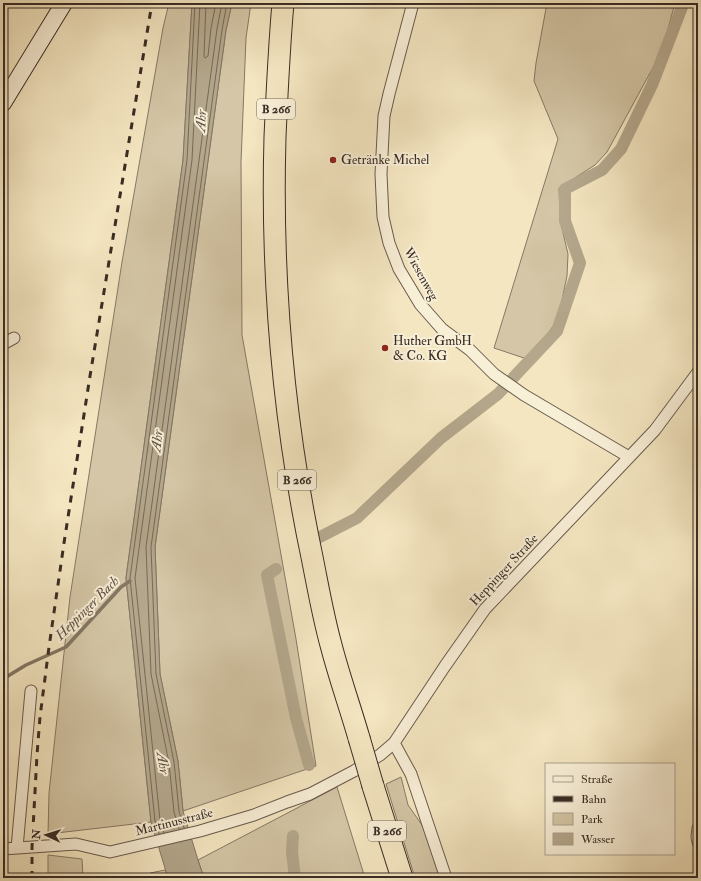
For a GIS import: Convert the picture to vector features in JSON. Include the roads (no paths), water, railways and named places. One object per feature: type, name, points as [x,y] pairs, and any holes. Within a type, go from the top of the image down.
[{"type":"highway","name":"B 266","points":[[283,3],[276,106],[274,216],[278,317],[293,455],[302,509],[331,645],[402,877]]},
{"type":"main road","points":[[3,103],[64,3]]},
{"type":"street","name":"Wiesenweg","points":[[413,3],[388,94],[384,116],[381,174],[382,217],[389,243],[399,269],[420,304],[442,329],[470,350],[494,374],[576,426],[629,457]]},
{"type":"street","points":[[3,344],[14,338]]},
{"type":"street","name":"Heppinger Straße","points":[[332,783],[354,771],[394,743],[485,609],[655,430],[698,372]]},
{"type":"street","points":[[17,848],[31,692]]},
{"type":"street","points":[[394,743],[412,774],[446,878]]},
{"type":"street","name":"Martinusstraße","points":[[3,849],[76,844],[110,852],[200,831],[254,815],[310,794],[332,783]]},
{"type":"street","points":[[698,828],[698,842]]},
{"type":"water","name":"Ahr","points":[[192,3],[232,3],[226,30],[155,547],[160,674],[178,761],[183,811],[204,878],[168,878],[151,822],[126,578],[183,160]]},
{"type":"waterway","points":[[320,537],[357,518],[441,438],[498,394],[557,331],[580,263],[565,221],[565,189],[602,170],[621,149],[652,85],[682,7],[682,3]]},
{"type":"waterway","points":[[276,569],[267,575],[296,718],[309,765]]},
{"type":"waterway","name":"Heppinger Bach","points":[[3,679],[26,665],[66,647],[121,587],[130,581]]},
{"type":"waterway","points":[[293,836],[292,852],[295,878]]},
{"type":"railway","points":[[32,878],[32,847],[37,755],[40,717],[49,647],[90,376],[152,3]]},
{"type":"place","name":"Getränke Michel","points":[[333,160]]},
{"type":"place","name":"Huther GmbH & Co. KG","points":[[385,348]]}]
